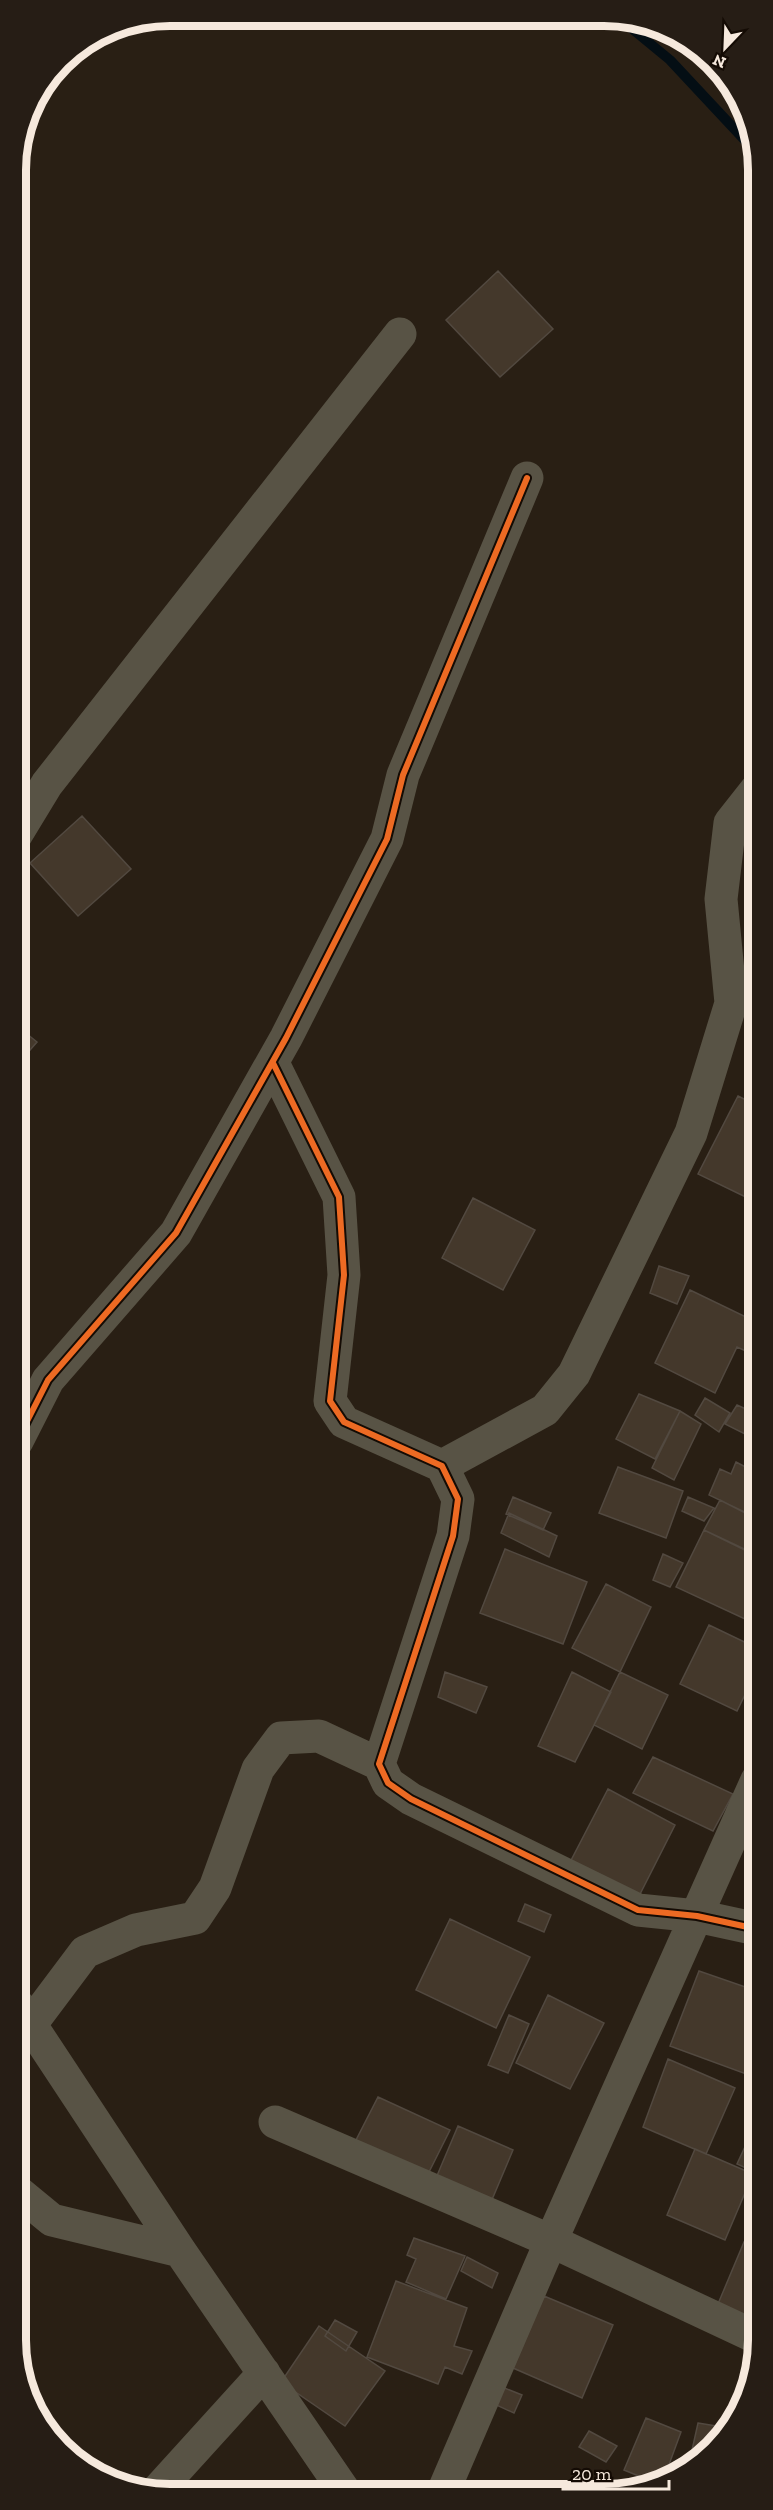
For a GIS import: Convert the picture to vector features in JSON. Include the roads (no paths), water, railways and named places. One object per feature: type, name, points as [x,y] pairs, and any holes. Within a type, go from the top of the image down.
[{"type":"street","points":[[26,819],[47,784],[400,334]]},
{"type":"street","points":[[26,1423],[48,1380],[176,1233],[273,1063],[387,839],[403,775],[527,478]]},
{"type":"street","points":[[442,1466],[545,1410],[574,1374],[691,1133],[731,1003],[721,899],[730,823],[748,801]]},
{"type":"street","points":[[273,1063],[339,1197],[344,1275],[330,1401],[344,1422],[442,1466],[458,1499],[453,1536],[379,1764]]},
{"type":"street","points":[[26,2012],[85,1952],[136,1930],[195,1918],[215,1888],[258,1769],[281,1738],[319,1736],[379,1764],[388,1783],[411,1799],[638,1910],[697,1916],[747,1927]]},
{"type":"street","points":[[446,2484],[551,2241],[747,1802]]},
{"type":"street","points":[[26,2017],[180,2251],[340,2484]]},
{"type":"street","points":[[275,2122],[551,2241],[747,2333]]},
{"type":"street","points":[[26,2199],[52,2220]]},
{"type":"street","points":[[26,2215],[180,2251]]},
{"type":"street","points":[[164,2484],[264,2373]]},
{"type":"waterway","points":[[631,28],[670,60],[744,140]]}]
